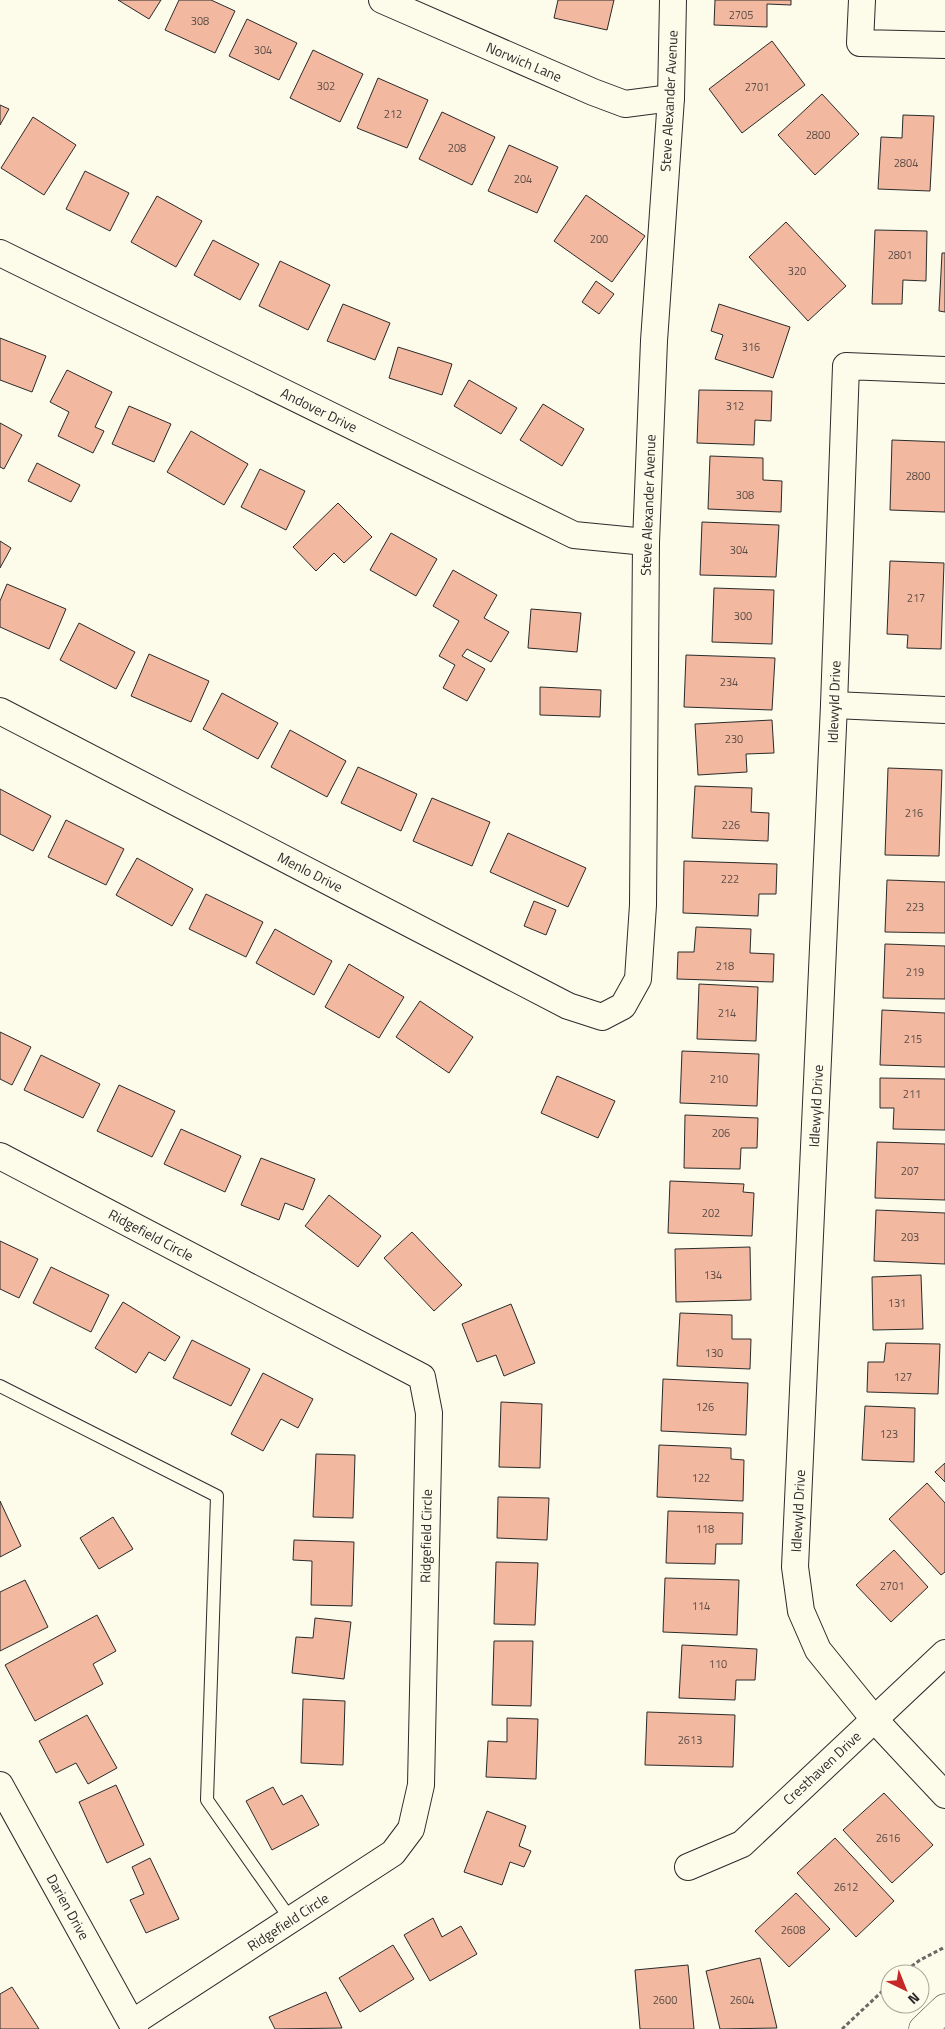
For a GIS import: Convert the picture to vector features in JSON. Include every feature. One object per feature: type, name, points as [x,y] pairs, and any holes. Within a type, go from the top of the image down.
[{"type":"main road","points":[[923,2029],[945,2008]]},
{"type":"street","name":"Norwich Lane","points":[[382,0],[593,92],[625,104],[671,98]]},
{"type":"street","name":"Steve Alexander Avenue","points":[[623,1006],[638,979],[643,905],[646,542],[654,341],[671,98],[673,0]]},
{"type":"street","points":[[862,0],[860,43],[945,46]]},
{"type":"street","name":"Andover Drive","points":[[0,253],[574,535],[646,542]]},
{"type":"street","name":"Idlewyld Drive","points":[[945,370],[846,366],[834,705],[795,1567],[801,1611],[818,1650],[874,1719],[945,1795]]},
{"type":"street","points":[[834,705],[945,710]]},
{"type":"street","name":"Menlo Drive","points":[[0,711],[568,1006],[602,1017],[623,1006]]},
{"type":"street","name":"Ridgefield Circle","points":[[0,1156],[422,1377],[429,1413],[421,1784],[412,1829],[393,1853],[134,2026]]},
{"type":"street","name":"Cresthaven Drive","points":[[688,1867],[742,1844],[945,1653]]},
{"type":"street","name":"Darien Drive","points":[[0,1785],[134,2026]]},
{"type":"lane","points":[[0,1386],[217,1496],[207,1800],[291,1920]]},
{"type":"path","points":[[915,1964],[945,1947]]},
{"type":"path","points":[[842,2029],[880,1993]]},
{"type":"building","points":[[118,0],[161,0],[149,19]]},
{"type":"building","points":[[179,0],[211,0],[235,11],[215,53],[165,30]]},
{"type":"building","points":[[558,0],[614,0],[607,30],[554,18]]},
{"type":"building","points":[[715,0],[791,0],[791,5],[767,4],[767,27],[714,25]]},
{"type":"building","points":[[247,19],[297,43],[279,80],[229,56]]},
{"type":"building","points":[[772,41],[805,85],[742,133],[709,89]]},
{"type":"building","points":[[313,50],[363,74],[340,122],[290,98]]},
{"type":"building","points":[[378,78],[428,100],[407,148],[357,128]]},
{"type":"building","points":[[822,94],[859,134],[815,175],[778,135]]},
{"type":"building","points":[[0,105],[9,109],[0,125]]},
{"type":"building","points":[[442,112],[495,137],[472,185],[419,159]]},
{"type":"building","points":[[903,115],[934,116],[930,191],[878,189],[881,137],[902,138]]},
{"type":"building","points":[[33,117],[76,145],[44,195],[1,168]]},
{"type":"building","points":[[509,145],[558,167],[537,213],[488,191]]},
{"type":"building","points":[[85,171],[129,193],[110,231],[66,209]]},
{"type":"building","points":[[586,195],[645,236],[612,282],[554,241]]},
{"type":"building","points":[[157,196],[202,221],[176,267],[131,242]]},
{"type":"building","points":[[786,222],[846,286],[808,321],[749,257]]},
{"type":"building","points":[[875,230],[927,231],[926,281],[903,280],[902,304],[872,304]]},
{"type":"building","points":[[213,240],[259,264],[240,300],[194,275]]},
{"type":"building","points":[[942,253],[945,253],[945,312],[939,311]]},
{"type":"building","points":[[280,261],[330,285],[308,330],[259,306]]},
{"type":"building","points":[[596,281],[614,294],[599,314],[582,302]]},
{"type":"building","points":[[343,304],[390,323],[375,360],[327,341]]},
{"type":"building","points":[[719,304],[790,327],[773,378],[715,359],[723,335],[711,331]]},
{"type":"building","points":[[0,338],[46,356],[32,392],[0,380]]},
{"type":"building","points":[[398,347],[452,364],[442,395],[389,378]]},
{"type":"building","points":[[67,370],[112,392],[95,427],[104,431],[93,453],[58,436],[69,412],[50,402]]},
{"type":"building","points":[[469,380],[517,408],[501,434],[454,406]]},
{"type":"building","points":[[699,390],[772,391],[771,421],[755,420],[754,445],[697,443]]},
{"type":"building","points":[[543,404],[584,429],[562,466],[520,440]]},
{"type":"building","points":[[129,406],[171,424],[154,462],[112,444]]},
{"type":"building","points":[[0,423],[22,435],[4,469],[0,467]]},
{"type":"building","points":[[191,431],[248,464],[224,505],[167,472]]},
{"type":"building","points":[[892,440],[945,442],[945,512],[890,510]]},
{"type":"building","points":[[710,456],[763,458],[763,480],[782,481],[781,512],[708,509]]},
{"type":"building","points":[[37,463],[80,485],[71,502],[28,481]]},
{"type":"building","points":[[260,469],[305,491],[286,530],[241,507]]},
{"type":"building","points":[[338,503],[372,537],[344,563],[334,553],[316,571],[293,547]]},
{"type":"building","points":[[702,522],[779,525],[776,577],[700,575]]},
{"type":"building","points":[[391,533],[437,559],[416,596],[370,570]]},
{"type":"building","points":[[0,541],[11,548],[0,568]]},
{"type":"building","points":[[890,561],[944,563],[941,649],[907,648],[908,635],[887,634]]},
{"type":"building","points":[[453,570],[497,595],[484,618],[509,632],[491,662],[467,649],[462,656],[485,669],[467,701],[443,688],[455,665],[439,656],[459,621],[433,606]]},
{"type":"building","points":[[7,584],[66,609],[49,649],[0,627],[0,601]]},
{"type":"building","points":[[714,588],[774,590],[772,644],[712,642]]},
{"type":"building","points":[[531,609],[581,613],[577,652],[528,648]]},
{"type":"building","points":[[79,623],[135,652],[116,689],[60,660]]},
{"type":"building","points":[[149,654],[209,681],[191,722],[131,696]]},
{"type":"building","points":[[686,655],[775,658],[772,710],[684,707]]},
{"type":"building","points":[[540,687],[601,690],[600,717],[540,715]]},
{"type":"building","points":[[222,693],[278,723],[258,759],[203,729]]},
{"type":"building","points":[[772,720],[774,753],[746,754],[747,772],[698,775],[695,724]]},
{"type":"building","points":[[290,730],[346,761],[327,797],[271,767]]},
{"type":"building","points":[[358,767],[417,794],[401,831],[341,803]]},
{"type":"building","points":[[888,768],[942,770],[939,856],[885,855]]},
{"type":"building","points":[[695,786],[752,788],[751,812],[769,813],[768,841],[692,838]]},
{"type":"building","points":[[0,789],[51,816],[33,851],[0,834]]},
{"type":"building","points":[[432,798],[490,822],[472,866],[413,841]]},
{"type":"building","points":[[66,820],[124,849],[106,885],[48,857]]},
{"type":"building","points":[[508,833],[586,868],[568,907],[490,872]]},
{"type":"building","points":[[137,858],[193,889],[172,926],[116,895]]},
{"type":"building","points":[[684,861],[777,864],[776,894],[759,894],[758,916],[683,913]]},
{"type":"building","points":[[887,880],[945,882],[945,933],[885,932]]},
{"type":"building","points":[[206,894],[263,922],[246,957],[189,929]]},
{"type":"building","points":[[534,901],[556,910],[546,935],[524,926]]},
{"type":"building","points":[[696,927],[751,929],[750,953],[774,954],[773,982],[677,979],[678,952],[694,952]]},
{"type":"building","points":[[275,929],[332,961],[314,995],[256,963]]},
{"type":"building","points":[[885,944],[945,946],[945,999],[883,998]]},
{"type":"building","points":[[349,964],[404,997],[379,1038],[325,1007]]},
{"type":"building","points":[[699,984],[758,987],[756,1041],[697,1039]]},
{"type":"building","points":[[420,1001],[473,1037],[449,1073],[396,1037]]},
{"type":"building","points":[[882,1010],[945,1013],[945,1067],[880,1065]]},
{"type":"building","points":[[0,1032],[31,1047],[12,1085],[0,1079]]},
{"type":"building","points":[[682,1051],[759,1054],[757,1106],[680,1103]]},
{"type":"building","points":[[41,1055],[100,1084],[83,1118],[24,1090]]},
{"type":"building","points":[[557,1076],[615,1101],[598,1138],[541,1113]]},
{"type":"building","points":[[880,1078],[945,1079],[945,1130],[893,1129],[894,1108],[880,1108]]},
{"type":"building","points":[[119,1085],[175,1111],[152,1157],[97,1131]]},
{"type":"building","points":[[685,1115],[758,1118],[757,1148],[741,1148],[740,1169],[684,1168]]},
{"type":"building","points":[[181,1129],[241,1156],[225,1192],[164,1164]]},
{"type":"building","points":[[877,1142],[945,1144],[945,1200],[875,1198]]},
{"type":"building","points":[[261,1158],[315,1179],[303,1210],[285,1203],[279,1220],[241,1205]]},
{"type":"building","points":[[670,1181],[744,1184],[743,1192],[754,1193],[752,1236],[668,1233]]},
{"type":"building","points":[[329,1195],[381,1236],[358,1267],[305,1226]]},
{"type":"building","points":[[876,1210],[945,1213],[945,1264],[874,1261]]},
{"type":"building","points":[[412,1232],[462,1285],[434,1311],[384,1258]]},
{"type":"building","points":[[0,1241],[38,1259],[19,1298],[0,1289]]},
{"type":"building","points":[[750,1247],[751,1300],[676,1302],[675,1249]]},
{"type":"building","points":[[51,1267],[109,1295],[91,1332],[33,1303]]},
{"type":"building","points":[[921,1275],[923,1329],[873,1330],[872,1277]]},
{"type":"building","points":[[123,1302],[180,1337],[165,1361],[149,1352],[136,1373],[95,1348]]},
{"type":"building","points":[[511,1304],[535,1363],[504,1376],[496,1355],[477,1362],[462,1324]]},
{"type":"building","points":[[680,1313],[732,1315],[732,1339],[751,1339],[750,1369],[677,1366]]},
{"type":"building","points":[[192,1340],[250,1369],[231,1406],[173,1378]]},
{"type":"building","points":[[886,1343],[940,1344],[938,1394],[867,1392],[868,1362],[884,1362]]},
{"type":"building","points":[[263,1373],[313,1399],[298,1428],[281,1419],[263,1451],[231,1434]]},
{"type":"building","points":[[663,1379],[748,1383],[746,1435],[661,1431]]},
{"type":"building","points":[[501,1402],[542,1404],[540,1468],[499,1467]]},
{"type":"building","points":[[865,1406],[915,1408],[914,1462],[862,1460]]},
{"type":"building","points":[[659,1445],[731,1448],[731,1459],[744,1460],[743,1501],[657,1497]]},
{"type":"building","points":[[316,1454],[355,1455],[353,1518],[313,1517]]},
{"type":"building","points":[[945,1463],[945,1482],[935,1472]]},
{"type":"building","points":[[927,1483],[945,1503],[945,1572],[941,1575],[889,1519]]},
{"type":"building","points":[[498,1497],[549,1498],[547,1540],[497,1538]]},
{"type":"building","points":[[0,1501],[21,1546],[0,1557]]},
{"type":"building","points":[[668,1511],[743,1513],[742,1544],[716,1544],[715,1564],[666,1563]]},
{"type":"building","points":[[113,1517],[133,1549],[99,1569],[80,1538]]},
{"type":"building","points":[[294,1540],[354,1542],[352,1606],[311,1605],[312,1561],[293,1560]]},
{"type":"building","points":[[894,1550],[928,1587],[891,1622],[856,1585]]},
{"type":"building","points":[[496,1562],[538,1563],[535,1625],[494,1624]]},
{"type":"building","points":[[665,1578],[739,1580],[737,1635],[663,1632]]},
{"type":"building","points":[[25,1580],[48,1627],[0,1651],[0,1592]]},
{"type":"building","points":[[97,1615],[116,1651],[93,1664],[103,1684],[35,1721],[5,1665]]},
{"type":"building","points":[[315,1618],[351,1622],[344,1679],[292,1673],[296,1637],[313,1638]]},
{"type":"building","points":[[494,1641],[533,1641],[531,1706],[492,1705]]},
{"type":"building","points":[[682,1645],[757,1649],[755,1680],[736,1680],[735,1700],[679,1698]]},
{"type":"building","points":[[303,1699],[345,1701],[343,1765],[301,1763]]},
{"type":"building","points":[[647,1712],[735,1715],[733,1767],[645,1765]]},
{"type":"building","points":[[87,1715],[117,1768],[88,1784],[76,1763],[56,1773],[39,1741]]},
{"type":"building","points":[[507,1718],[538,1719],[536,1779],[486,1777],[488,1741],[507,1742]]},
{"type":"building","points":[[116,1785],[144,1845],[107,1863],[79,1802]]},
{"type":"building","points":[[273,1787],[283,1805],[302,1795],[319,1825],[272,1850],[246,1801]]},
{"type":"building","points":[[884,1793],[933,1845],[892,1883],[843,1830]]},
{"type":"building","points":[[487,1811],[526,1826],[519,1846],[531,1851],[524,1867],[510,1862],[502,1885],[464,1872]]},
{"type":"building","points":[[835,1838],[894,1901],[856,1937],[797,1873]]},
{"type":"building","points":[[150,1858],[179,1919],[146,1933],[130,1900],[144,1894],[132,1867]]},
{"type":"building","points":[[796,1893],[830,1929],[789,1967],[755,1931]]},
{"type":"building","points":[[433,1918],[442,1937],[461,1926],[477,1954],[430,1981],[404,1935]]},
{"type":"building","points":[[393,1945],[414,1979],[360,2012],[339,1978]]},
{"type":"building","points":[[760,1958],[777,2028],[720,2029],[706,1971]]},
{"type":"building","points":[[688,1965],[694,2029],[640,2029],[635,1970]]},
{"type":"building","points":[[12,1987],[39,2029],[0,2029],[0,1994]]},
{"type":"building","points":[[326,1992],[342,2028],[275,2029],[269,2017]]}]
